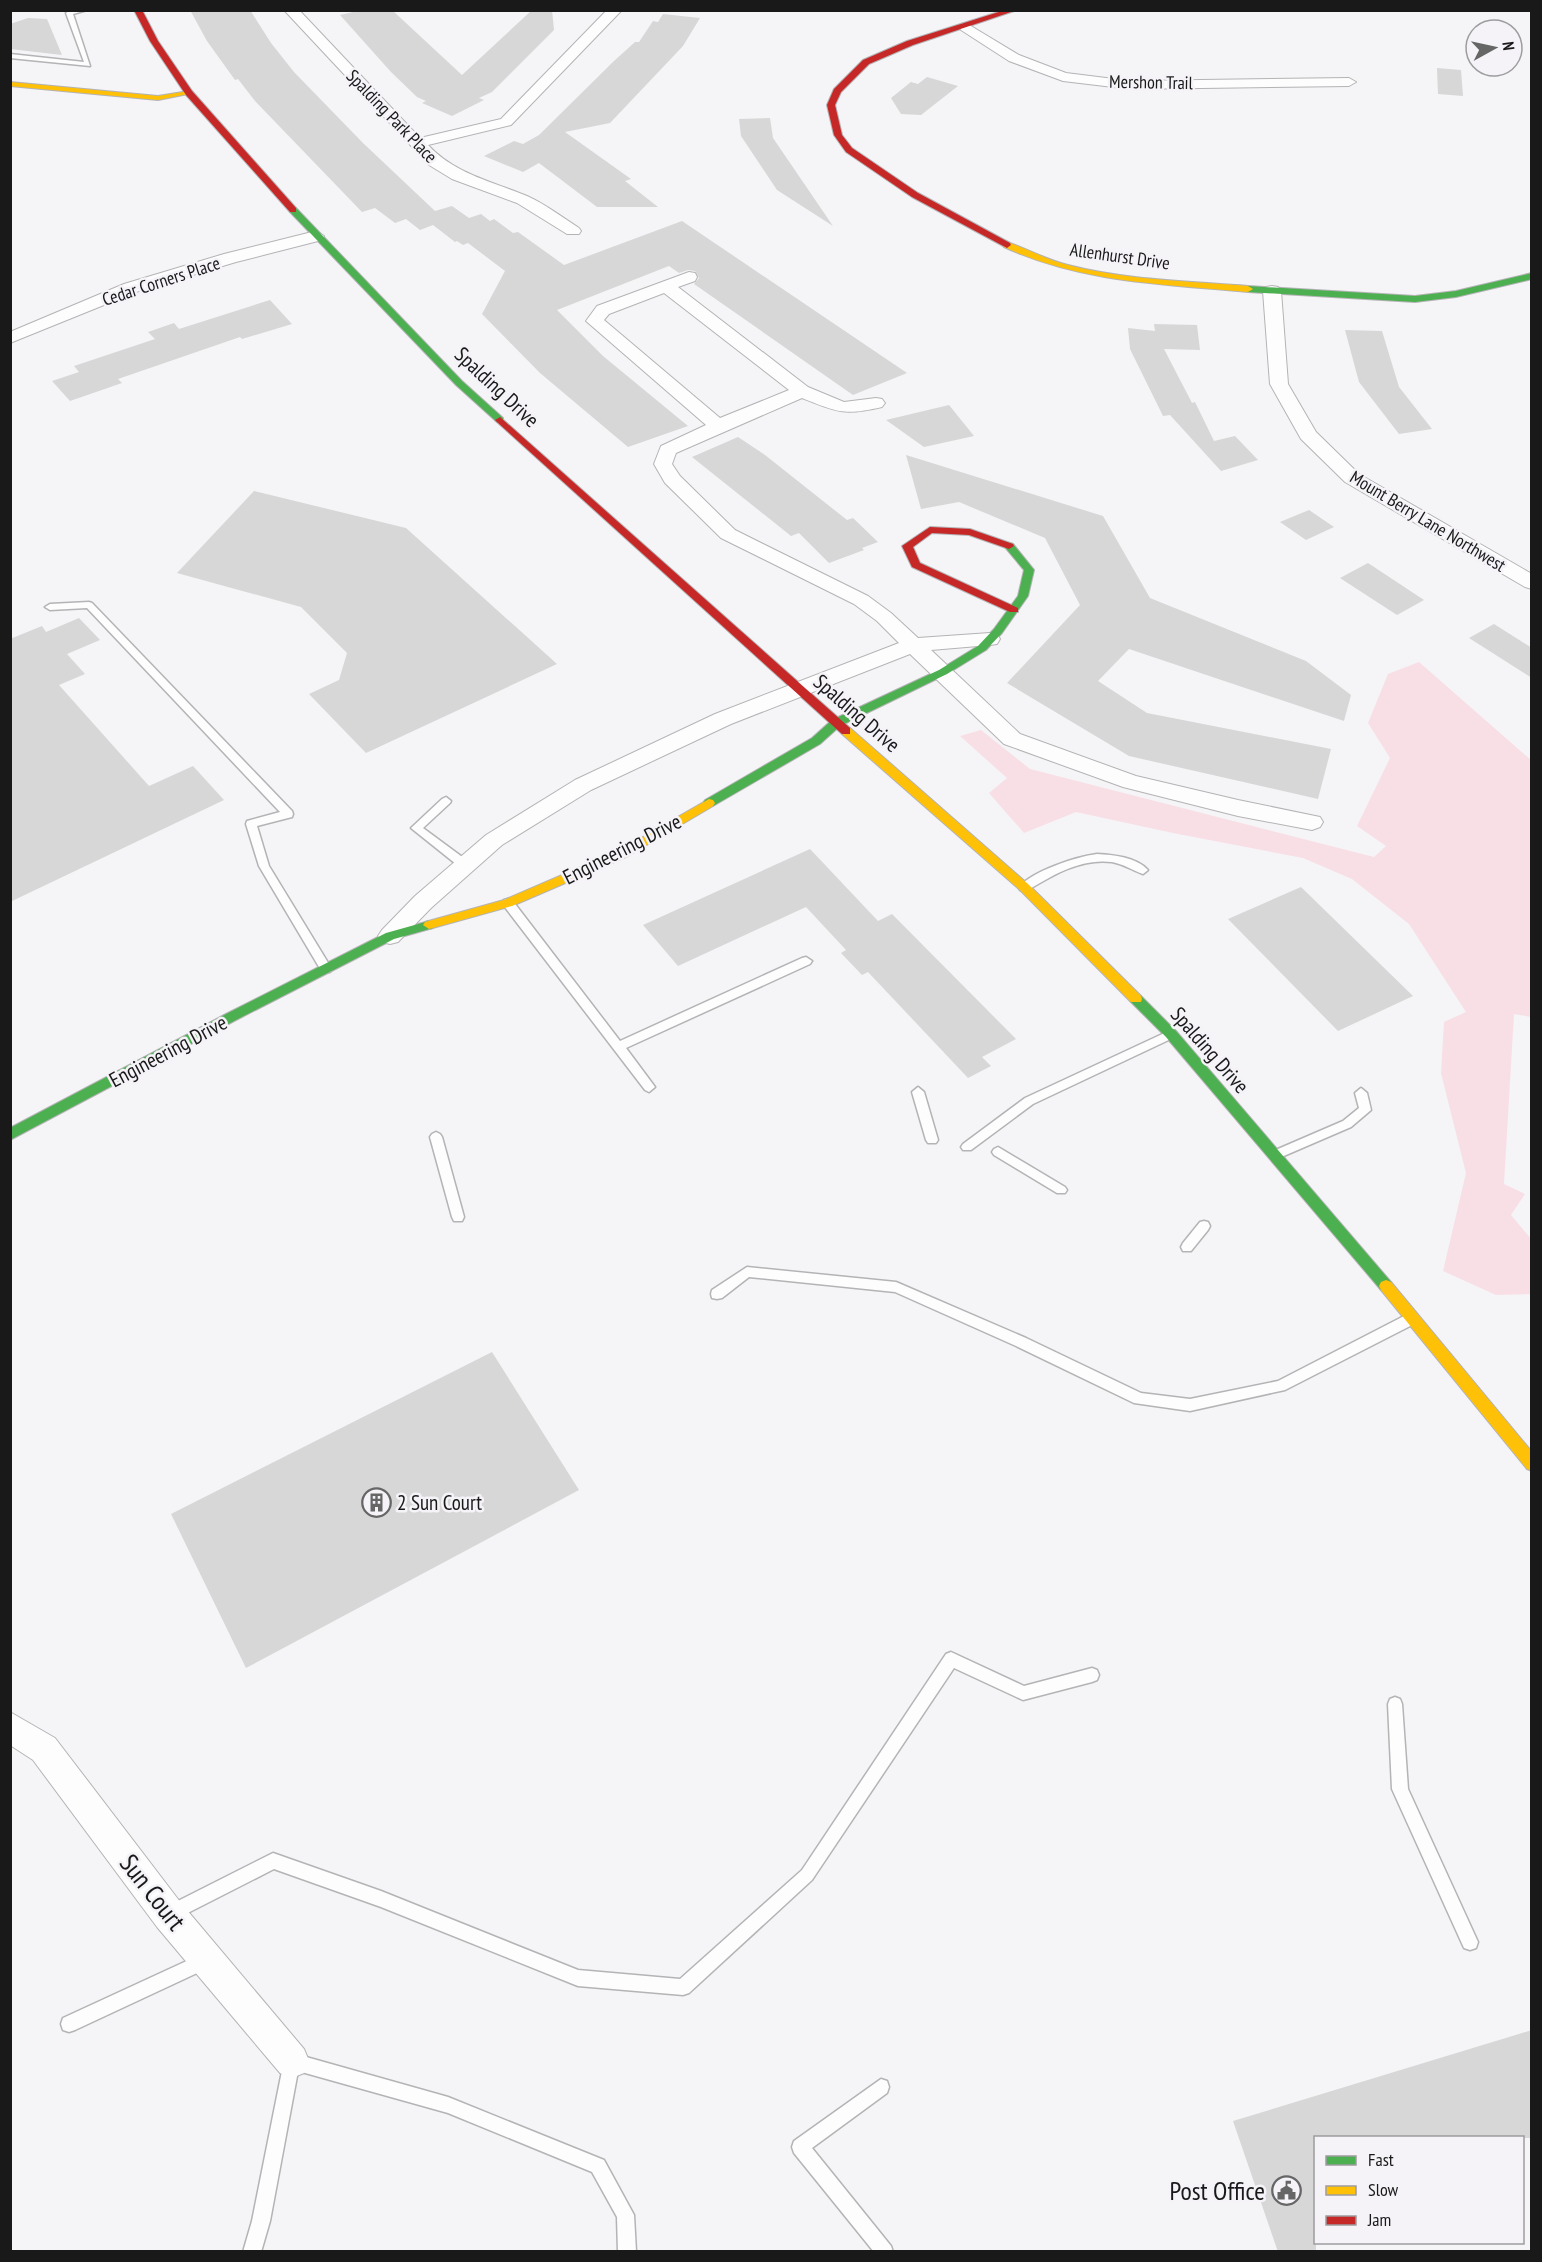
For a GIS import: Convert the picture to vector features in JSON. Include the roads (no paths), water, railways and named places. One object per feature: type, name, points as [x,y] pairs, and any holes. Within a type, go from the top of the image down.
[{"type":"street","name":"Spalding Drive","points":[[138,10],[154,41],[189,93],[316,236],[459,383],[799,690],[1024,887],[1171,1034],[1413,1318],[1532,1464]]},
{"type":"street","name":"Spalding Park Place","points":[[291,10],[435,162],[458,176],[523,200],[573,231]]},
{"type":"street","points":[[417,143],[506,122],[615,10]]},
{"type":"street","name":"Allenhurst Drive","points":[[1014,10],[910,43],[866,62],[837,91],[831,105],[838,135],[849,150],[915,195],[1024,254],[1102,275],[1272,291],[1415,299],[1456,294],[1532,276]]},
{"type":"street","name":"Mershon Trail","points":[[966,27],[1014,58],[1063,77],[1130,85],[1349,82]]},
{"type":"street","points":[[10,84],[158,98],[189,93]]},
{"type":"street","name":"Cedar Corners Place","points":[[10,338],[130,288],[230,258],[316,236]]},
{"type":"street","points":[[689,277],[603,310],[595,321],[718,426]]},
{"type":"street","points":[[667,287],[802,391],[842,408],[876,403]]},
{"type":"street","name":"Mount Berry Lane Northwest","points":[[1272,291],[1279,384],[1308,435],[1352,478],[1532,584]]},
{"type":"street","points":[[802,391],[718,426],[668,450],[663,464],[672,479],[728,534],[861,600],[884,617],[1012,739],[1131,782],[1238,808],[1312,822]]},
{"type":"street","name":"Engineering Drive","points":[[10,1135],[231,1017],[390,936],[508,903],[624,852],[816,741],[836,723],[944,672],[982,648],[1014,610],[1023,596],[1029,570],[1012,547],[970,532],[930,530],[907,546],[916,566],[1014,610]]},
{"type":"street","name":"Engineering Drive","points":[[390,936],[423,902],[494,840],[583,785],[723,719],[913,645],[990,639]]},
{"type":"street","name":"Sun Court","points":[[10,1727],[44,1749],[169,1915],[292,2061]]},
{"type":"lane","points":[[10,56],[88,65],[69,13],[84,10]]},
{"type":"lane","points":[[50,607],[89,605],[288,814],[251,824],[264,866],[326,969]]},
{"type":"lane","points":[[446,801],[416,828],[465,865]]},
{"type":"lane","points":[[1024,887],[1074,862],[1101,856],[1126,860],[1143,870]]},
{"type":"lane","points":[[508,903],[649,1087]]},
{"type":"lane","points":[[618,1047],[806,961]]},
{"type":"lane","points":[[967,1147],[1029,1101],[1171,1034]]},
{"type":"lane","points":[[918,1092],[932,1140]]},
{"type":"lane","points":[[1273,1156],[1347,1124],[1365,1110],[1361,1093]]},
{"type":"lane","points":[[436,1137],[458,1217]]},
{"type":"lane","points":[[998,1152],[1061,1190]]},
{"type":"lane","points":[[1188,1247],[1204,1226]]},
{"type":"lane","points":[[717,1294],[747,1272],[896,1287],[1021,1342],[1139,1399],[1190,1405],[1280,1386],[1413,1318]]},
{"type":"lane","points":[[169,1915],[273,1861],[381,1899],[578,1978],[683,1987],[807,1875],[951,1659],[1023,1694],[1092,1675]]},
{"type":"lane","points":[[1395,1704],[1400,1789],[1470,1942]]},
{"type":"lane","points":[[69,2024],[207,1960]]},
{"type":"lane","points":[[252,2252],[261,2221],[292,2061],[448,2105],[598,2166],[625,2215],[627,2252]]},
{"type":"lane","points":[[881,2087],[800,2147],[885,2252]]},
{"type":"place","name":"2 Sun Court","points":[[376,1502]]},
{"type":"place","name":"Post Office","points":[[1286,2190]]}]
